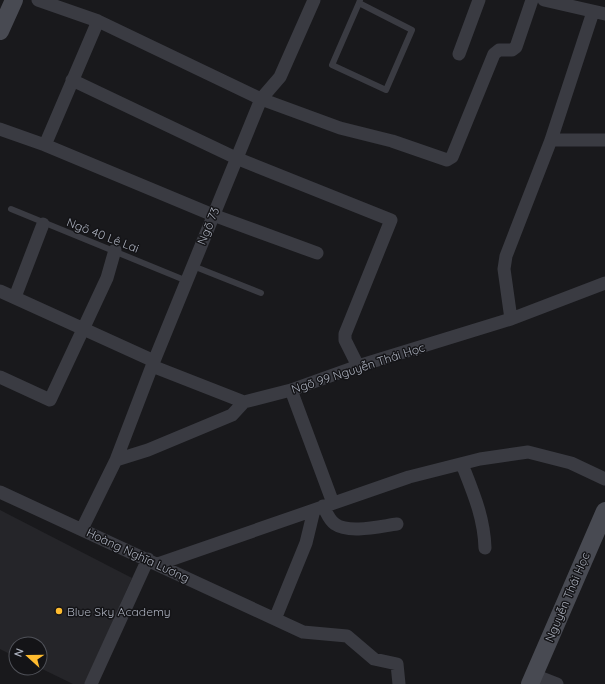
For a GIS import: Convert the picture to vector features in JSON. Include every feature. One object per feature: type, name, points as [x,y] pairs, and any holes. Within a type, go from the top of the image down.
[{"type":"main road","points":[[0,31],[14,0]]},
{"type":"main road","name":"Nguyễn Thái Học","points":[[532,679],[605,511]]},
{"type":"street","points":[[38,0],[98,21],[261,99],[340,128],[392,141],[447,160],[452,157],[494,54],[500,50],[512,50],[516,47],[532,0]]},
{"type":"street","name":"Ngõ 73","points":[[82,529],[116,460],[153,363],[261,99],[280,77],[314,0]]},
{"type":"street","points":[[459,54],[479,0]]},
{"type":"street","points":[[511,319],[504,269],[506,256],[599,13],[544,0]]},
{"type":"street","points":[[45,145],[98,21]]},
{"type":"street","points":[[72,80],[236,158],[391,220],[344,334],[358,366]]},
{"type":"street","points":[[0,129],[45,145],[213,215],[317,253]]},
{"type":"street","points":[[551,140],[605,140]]},
{"type":"street","points":[[15,297],[43,224]]},
{"type":"street","points":[[0,378],[50,400],[107,278],[115,250]]},
{"type":"street","name":"Ngõ 99 Nguyễn Thái Học","points":[[244,402],[291,390],[358,366],[511,319],[605,283]]},
{"type":"street","points":[[0,291],[153,363],[244,402],[232,415],[148,450],[116,460]]},
{"type":"street","points":[[291,390],[323,506],[330,519],[341,528],[364,529],[397,524]]},
{"type":"street","points":[[91,684],[153,561],[410,477],[480,459],[528,452],[571,463],[605,479]]},
{"type":"street","points":[[462,464],[480,510],[485,548]]},
{"type":"street","name":"Hoàng Nghĩa Lương","points":[[0,492],[153,561],[303,632],[347,636],[374,659],[397,664],[399,684]]},
{"type":"street","points":[[275,619],[323,506]]},
{"type":"street","points":[[532,679],[557,684]]},
{"type":"lane","points":[[359,1],[412,30],[386,90],[332,65],[359,1]]},
{"type":"lane","name":"Ngõ 40 Lê Lai","points":[[11,209],[43,224],[115,250],[187,281]]},
{"type":"lane","points":[[193,266],[261,293]]},
{"type":"shaded area","name":"Blue Sky Academy","points":[[0,510],[132,578],[85,684],[73,684],[48,672],[48,636],[8,636],[8,653],[0,649]]},
{"type":"place","name":"Blue Sky Academy","points":[[59,611]]}]
